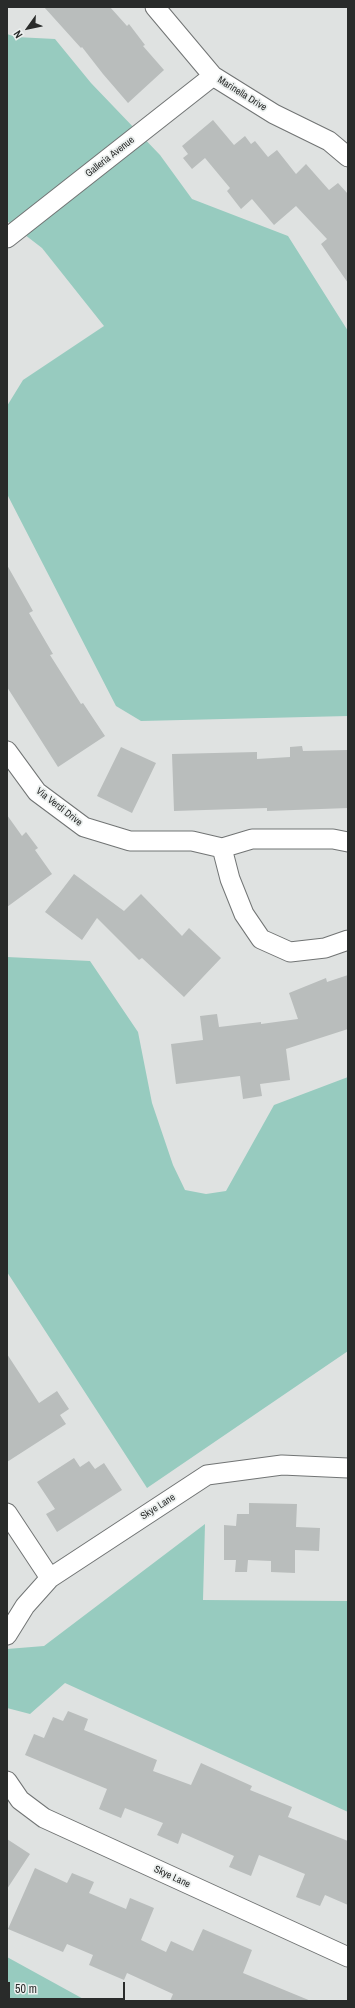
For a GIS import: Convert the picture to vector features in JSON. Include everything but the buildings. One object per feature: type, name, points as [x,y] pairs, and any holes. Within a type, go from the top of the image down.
[{"type":"street","name":"Marinella Drive","points":[[155,7],[213,76],[274,114],[329,141],[348,157]]},
{"type":"street","name":"Galleria Avenue","points":[[7,238],[213,76]]},
{"type":"street","name":"Via Verdi Drive","points":[[7,751],[37,792],[84,827],[130,841],[192,841],[222,848],[252,839],[333,840],[348,842]]},
{"type":"street","points":[[222,848],[230,879],[244,914],[261,939],[290,952],[325,948],[348,940]]},
{"type":"street","name":"Skye Lane","points":[[7,1635],[25,1606],[50,1578],[207,1474],[282,1466],[348,1468]]},
{"type":"street","points":[[7,1513],[50,1578]]},
{"type":"street","name":"Skye Lane","points":[[7,1781],[20,1800],[44,1818],[348,1957]]},
{"type":"green space","points":[[7,34],[16,37],[55,39],[91,83],[160,155],[192,199],[288,236],[348,331],[348,716],[141,721],[116,706],[7,494],[7,406],[23,380],[104,326],[42,248],[7,221]]},
{"type":"green space","points":[[7,957],[90,961],[138,1032],[152,1103],[173,1165],[185,1190],[206,1194],[226,1191],[274,1105],[348,1077],[348,1351],[147,1488],[7,1272]]},
{"type":"green space","points":[[205,1524],[203,1600],[348,1601],[348,1812],[65,1683],[30,1714],[7,1708],[7,1649],[44,1646]]},
{"type":"green space","points":[[7,1957],[87,2001],[7,2001]]}]
